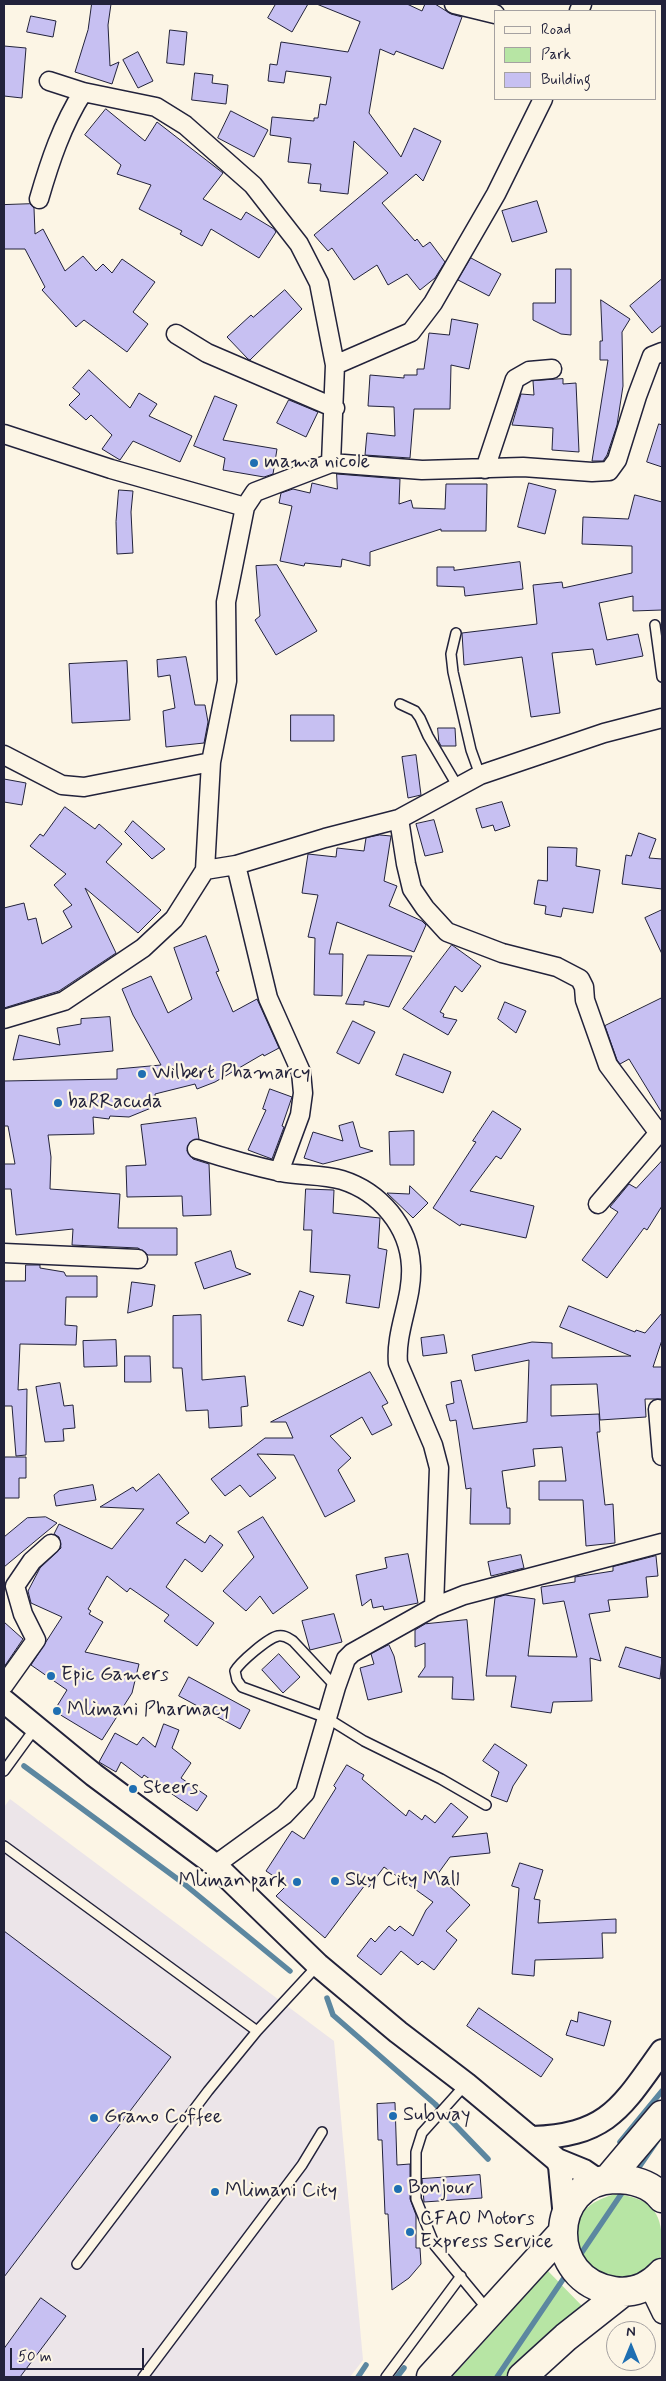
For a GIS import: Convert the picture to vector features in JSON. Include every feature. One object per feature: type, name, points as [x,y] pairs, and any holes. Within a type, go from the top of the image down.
[{"type":"main road","points":[[604,2181],[662,2115]]},
{"type":"main road","points":[[430,2377],[564,2225],[574,2200],[590,2186],[604,2181],[626,2179],[644,2184],[662,2198]]},
{"type":"main road","points":[[564,2225],[566,2256],[579,2276],[599,2289],[650,2281]]},
{"type":"main road","points":[[522,2377],[566,2337],[650,2281]]},
{"type":"street","points":[[454,4],[493,14]]},
{"type":"street","points":[[49,81],[83,92],[156,107],[185,125],[253,185],[299,244],[318,283],[335,365],[335,408],[331,463]]},
{"type":"street","points":[[39,199],[54,146],[83,92]]},
{"type":"street","points":[[335,365],[411,332],[433,303],[493,201],[543,100]]},
{"type":"street","points":[[176,334],[208,353],[295,389],[335,408]]},
{"type":"street","points":[[4,1019],[64,1001],[143,948],[174,919],[205,870],[211,762],[227,681],[226,602],[245,507],[254,492],[331,463],[422,470],[523,467],[600,473],[609,470],[617,460],[636,396],[652,356],[662,352]]},
{"type":"street","points":[[485,469],[514,379],[529,371],[552,370]]},
{"type":"street","points":[[4,434],[111,469],[245,507]]},
{"type":"street","points":[[205,870],[236,865],[325,838],[399,820],[480,775],[604,733],[662,718]]},
{"type":"street","points":[[4,755],[62,785],[84,787],[211,762]]},
{"type":"street","points":[[399,820],[412,889],[424,908],[447,932],[502,953],[557,967],[580,979],[584,986],[585,1000],[608,1065],[660,1131],[598,1204]]},
{"type":"street","points":[[236,865],[268,998],[301,1072],[300,1115],[279,1172]]},
{"type":"street","points":[[197,1149],[279,1172],[340,1180],[360,1188],[389,1209],[409,1246],[412,1286],[397,1352],[398,1363],[432,1445],[439,1468],[434,1607]]},
{"type":"street","points":[[4,1254],[138,1259]]},
{"type":"street","points":[[658,1409],[662,1456]]},
{"type":"street","points":[[215,1864],[284,1815],[305,1793],[336,1687],[346,1659],[352,1653],[434,1607],[491,1587],[662,1543]]},
{"type":"street","points":[[4,1685],[36,1640],[23,1614],[15,1586],[32,1561],[51,1544]]},
{"type":"street","points":[[4,1701],[94,1775],[215,1864],[318,1965],[398,2032],[466,2084],[558,2160],[604,2181]]},
{"type":"street","points":[[532,2138],[554,2137],[595,2127],[611,2115],[633,2092],[662,2051]]},
{"type":"street","points":[[558,2160],[564,2225]]},
{"type":"street","points":[[650,2281],[662,2314]]},
{"type":"lane","points":[[656,625],[662,677]]},
{"type":"lane","points":[[456,633],[451,654],[453,672],[471,750],[480,775]]},
{"type":"lane","points":[[400,704],[415,711],[420,718],[428,736],[458,788]]},
{"type":"lane","points":[[336,1687],[293,1641],[285,1636],[277,1636],[239,1663],[235,1671],[237,1680],[242,1687],[327,1718],[364,1741],[441,1779],[486,1805]]},
{"type":"lane","points":[[4,1771],[36,1727]]},
{"type":"lane","points":[[4,1846],[257,2031]]},
{"type":"lane","points":[[77,2264],[208,2090],[257,2031],[318,1965]]},
{"type":"lane","points":[[466,2084],[422,2133],[416,2152],[414,2173],[416,2199],[436,2246],[489,2312]]},
{"type":"lane","points":[[143,2377],[302,2165],[322,2132]]},
{"type":"lane","points":[[386,2377],[461,2276]]},
{"type":"shaded area","name":"Mlimani City","points":[[10,1799],[334,2041],[363,2360],[350,2377],[4,2377],[4,1807]]},
{"type":"green space","points":[[616,2194],[637,2199],[651,2208],[659,2222],[662,2247],[658,2264],[653,2271],[645,2276],[612,2285],[578,2259],[575,2228],[581,2215],[591,2205],[603,2198]]},
{"type":"green space","points":[[548,2271],[584,2308],[519,2377],[452,2377]]},
{"type":"building","points":[[92,4],[111,4],[108,25],[110,66],[119,62],[112,84],[75,72],[88,30]]},
{"type":"building","points":[[276,4],[308,4],[292,32],[268,18]]},
{"type":"building","points":[[317,4],[407,4],[422,11],[425,4],[435,4],[451,14],[462,17],[443,69],[396,51],[394,55],[380,49],[369,113],[401,157],[414,128],[441,141],[423,181],[416,174],[382,203],[415,241],[417,239],[423,247],[430,242],[445,262],[435,278],[420,290],[407,274],[388,285],[377,265],[354,280],[332,248],[328,251],[314,235],[388,173],[354,141],[348,194],[320,191],[321,184],[308,183],[311,164],[288,162],[291,138],[270,135],[272,117],[314,121],[314,118],[318,118],[320,104],[326,105],[331,77],[286,71],[284,83],[268,81],[270,64],[277,65],[281,42],[348,52],[360,22]]},
{"type":"building","points":[[31,16],[56,21],[53,37],[27,32]]},
{"type":"building","points":[[170,30],[187,32],[184,65],[167,63]]},
{"type":"building","points":[[4,46],[26,48],[22,98],[4,96]]},
{"type":"building","points":[[138,52],[153,81],[138,88],[123,60]]},
{"type":"building","points":[[195,73],[213,75],[212,83],[228,85],[226,104],[192,100]]},
{"type":"building","points":[[106,109],[145,141],[157,122],[223,173],[203,199],[241,220],[246,212],[274,229],[276,232],[259,258],[211,229],[202,246],[180,234],[182,231],[139,209],[151,185],[117,174],[121,165],[85,135]]},
{"type":"building","points":[[231,111],[268,130],[254,157],[218,138]]},
{"type":"building","points":[[537,201],[547,232],[512,242],[502,211]]},
{"type":"building","points":[[30,204],[34,208],[35,234],[43,229],[65,271],[83,256],[96,271],[103,264],[112,273],[122,259],[155,282],[133,312],[148,324],[127,352],[84,320],[76,327],[42,290],[45,287],[25,249],[4,249],[4,205]]},
{"type":"building","points":[[471,258],[501,274],[489,296],[458,280]]},
{"type":"building","points":[[556,269],[571,269],[571,335],[561,334],[533,320],[533,303],[555,303]]},
{"type":"building","points":[[662,279],[662,325],[652,333],[630,306]]},
{"type":"building","points":[[285,290],[302,309],[250,360],[248,359],[227,337],[251,315],[253,317]]},
{"type":"building","points":[[601,300],[630,319],[622,332],[623,386],[617,425],[607,455],[603,461],[592,461],[608,360],[600,360],[600,341],[602,341]]},
{"type":"building","points":[[452,319],[478,324],[469,369],[451,365],[450,409],[414,409],[410,458],[365,455],[367,433],[395,436],[394,407],[368,406],[370,375],[404,378],[404,375],[417,375],[417,369],[424,369],[429,333],[449,335]]},
{"type":"building","points":[[89,370],[130,408],[139,393],[157,404],[149,416],[192,436],[180,462],[133,441],[120,460],[102,449],[112,435],[91,415],[86,420],[69,405],[80,394],[73,388]]},
{"type":"building","points":[[563,379],[563,384],[576,383],[579,452],[552,450],[553,428],[512,425],[521,394],[534,395],[533,381]]},
{"type":"building","points":[[215,396],[237,405],[223,440],[277,449],[273,474],[264,477],[223,470],[225,458],[194,446]]},
{"type":"building","points":[[289,400],[318,412],[306,437],[277,423]]},
{"type":"building","points":[[659,424],[662,425],[662,467],[647,462]]},
{"type":"building","points":[[337,474],[400,479],[399,504],[411,500],[413,508],[445,509],[446,484],[487,484],[486,531],[441,531],[441,529],[370,552],[370,566],[342,559],[341,567],[305,563],[304,566],[280,561],[292,506],[279,503],[281,493],[293,489],[310,493],[312,483],[337,489]]},
{"type":"building","points":[[529,483],[556,490],[545,534],[518,527]]},
{"type":"building","points":[[119,490],[133,491],[131,512],[133,553],[117,554],[116,522]]},
{"type":"building","points":[[635,495],[662,502],[662,610],[633,611],[633,596],[599,603],[607,640],[638,634],[643,656],[596,665],[593,649],[552,653],[560,713],[531,717],[522,657],[464,665],[462,633],[537,624],[533,585],[562,582],[563,588],[632,573],[632,546],[582,544],[583,517],[628,519]]},
{"type":"building","points":[[520,562],[523,589],[465,596],[464,587],[437,586],[437,567],[454,567],[454,570]]},
{"type":"building","points":[[277,565],[317,631],[276,655],[255,620],[260,616],[256,566]]},
{"type":"building","points":[[186,657],[195,705],[205,705],[208,722],[204,743],[166,747],[163,711],[175,708],[170,675],[158,677],[157,660]]},
{"type":"building","points":[[127,661],[130,720],[72,723],[69,664]]},
{"type":"building","points":[[291,715],[334,715],[334,741],[291,741]]},
{"type":"building","points":[[438,728],[455,728],[456,746],[441,746]]},
{"type":"building","points":[[416,755],[421,795],[408,798],[402,757]]},
{"type":"building","points":[[4,779],[26,783],[22,805],[4,802]]},
{"type":"building","points":[[502,802],[510,826],[495,831],[493,825],[482,828],[476,809]]},
{"type":"building","points":[[65,807],[95,829],[99,824],[122,844],[106,862],[161,910],[138,933],[85,888],[116,953],[59,991],[4,1008],[4,908],[24,903],[28,920],[36,918],[42,944],[72,927],[63,911],[72,905],[54,885],[66,874],[30,846],[40,834],[43,836]]},
{"type":"building","points":[[434,820],[443,852],[425,856],[416,824]]},
{"type":"building","points":[[133,821],[165,849],[152,859],[125,832]]},
{"type":"building","points":[[639,833],[656,839],[649,858],[662,859],[662,889],[622,884],[626,855],[631,856]]},
{"type":"building","points":[[380,835],[391,836],[384,881],[397,886],[389,906],[422,921],[426,925],[414,952],[337,922],[329,954],[343,954],[342,996],[314,995],[315,938],[308,937],[318,895],[302,893],[308,854],[336,857],[337,848],[364,851],[366,838]]},
{"type":"building","points":[[548,847],[577,848],[576,866],[600,870],[593,913],[563,908],[561,917],[545,914],[546,906],[534,904],[538,880],[547,881]]},
{"type":"building","points":[[662,910],[662,954],[645,918]]},
{"type":"building","points":[[206,936],[219,971],[216,972],[233,1012],[257,999],[279,1048],[264,1056],[263,1054],[215,1082],[197,1089],[195,1084],[155,1094],[156,1106],[129,1117],[110,1116],[109,1119],[93,1117],[94,1134],[48,1135],[51,1157],[50,1189],[120,1194],[118,1228],[177,1228],[177,1255],[148,1255],[138,1248],[72,1245],[73,1229],[16,1235],[11,1189],[4,1189],[4,1164],[15,1164],[8,1126],[4,1126],[4,1081],[117,1079],[117,1069],[161,1065],[133,1015],[122,989],[151,976],[168,1013],[192,999],[174,948]]},
{"type":"building","points":[[452,945],[481,966],[462,992],[455,986],[440,1012],[444,1014],[443,1017],[457,1020],[448,1035],[403,1009]]},
{"type":"building","points":[[368,955],[412,956],[389,1007],[364,1001],[364,1005],[346,1004]]},
{"type":"building","points":[[662,998],[662,1113],[629,1059],[620,1064],[617,1060],[605,1026]]},
{"type":"building","points":[[505,1002],[526,1011],[516,1033],[498,1019]]},
{"type":"building","points":[[110,1017],[113,1051],[13,1060],[19,1035],[60,1045],[57,1028],[81,1024],[81,1019]]},
{"type":"building","points":[[353,1021],[375,1032],[359,1064],[337,1053]]},
{"type":"building","points":[[404,1054],[451,1072],[443,1093],[396,1075]]},
{"type":"building","points":[[270,1089],[292,1097],[282,1126],[284,1127],[272,1159],[248,1150],[266,1110],[263,1109]]},
{"type":"building","points":[[493,1111],[521,1129],[501,1159],[496,1156],[470,1191],[534,1206],[526,1238],[461,1224],[460,1226],[433,1208],[476,1142],[473,1141]]},
{"type":"building","points":[[196,1118],[199,1139],[190,1142],[187,1151],[193,1159],[209,1164],[211,1215],[183,1216],[182,1196],[127,1197],[126,1166],[146,1165],[141,1125]]},
{"type":"building","points":[[353,1122],[360,1147],[373,1151],[323,1164],[304,1158],[313,1132],[343,1141],[339,1126]]},
{"type":"building","points":[[414,1131],[414,1165],[390,1165],[389,1132]]},
{"type":"building","points":[[662,1161],[662,1206],[647,1230],[644,1228],[607,1278],[582,1260],[618,1212],[610,1207],[629,1184],[636,1188]]},
{"type":"building","points":[[410,1186],[428,1203],[413,1218],[387,1193],[409,1194]]},
{"type":"building","points":[[306,1189],[334,1190],[333,1213],[380,1218],[378,1248],[387,1250],[379,1308],[346,1303],[350,1275],[310,1272],[312,1230],[304,1230]]},
{"type":"building","points":[[231,1251],[236,1268],[251,1274],[204,1289],[195,1263]]},
{"type":"building","points":[[26,1265],[40,1265],[40,1268],[64,1272],[66,1276],[97,1276],[97,1297],[66,1297],[65,1325],[77,1326],[76,1345],[20,1344],[18,1390],[27,1389],[26,1455],[16,1456],[12,1406],[4,1406],[4,1281],[25,1281]]},
{"type":"building","points":[[132,1282],[155,1285],[152,1306],[128,1313]]},
{"type":"building","points":[[300,1291],[314,1296],[303,1326],[288,1321]]},
{"type":"building","points":[[569,1306],[635,1332],[636,1330],[645,1333],[662,1313],[662,1340],[653,1367],[662,1367],[662,1399],[645,1399],[646,1417],[600,1420],[597,1384],[551,1385],[551,1416],[599,1414],[600,1432],[597,1432],[605,1505],[613,1504],[615,1543],[586,1546],[583,1500],[539,1500],[539,1481],[566,1481],[562,1447],[533,1449],[535,1466],[502,1471],[507,1508],[510,1508],[510,1524],[470,1524],[471,1488],[466,1489],[456,1420],[450,1421],[446,1405],[454,1403],[451,1382],[461,1380],[473,1429],[527,1422],[529,1360],[475,1371],[472,1355],[532,1342],[552,1343],[552,1358],[631,1356],[560,1327]]},
{"type":"building","points":[[201,1315],[202,1380],[245,1376],[248,1406],[241,1407],[242,1426],[209,1428],[208,1410],[186,1411],[182,1368],[173,1368],[173,1316]]},
{"type":"building","points":[[444,1335],[447,1353],[423,1356],[421,1338]]},
{"type":"building","points":[[116,1340],[117,1366],[84,1367],[83,1341]]},
{"type":"building","points":[[125,1356],[150,1356],[151,1382],[125,1382]]},
{"type":"building","points":[[370,1372],[388,1403],[382,1406],[392,1425],[372,1435],[362,1417],[330,1436],[351,1458],[338,1470],[355,1501],[325,1517],[294,1455],[257,1454],[276,1478],[250,1497],[240,1485],[225,1496],[211,1479],[265,1438],[293,1438],[286,1422],[271,1422]]},
{"type":"building","points":[[60,1383],[64,1406],[73,1405],[75,1428],[63,1429],[64,1441],[45,1442],[36,1387]]},
{"type":"building","points":[[5,1457],[26,1457],[26,1478],[19,1478],[19,1498],[4,1498]]},
{"type":"building","points":[[159,1474],[189,1513],[176,1523],[205,1543],[210,1535],[223,1545],[202,1572],[185,1559],[166,1587],[214,1623],[197,1646],[164,1621],[169,1615],[130,1588],[127,1592],[107,1576],[88,1609],[91,1611],[89,1614],[103,1622],[85,1652],[139,1664],[132,1693],[102,1740],[54,1711],[67,1690],[31,1665],[62,1617],[31,1603],[28,1591],[40,1568],[61,1548],[59,1537],[54,1534],[59,1524],[112,1549],[144,1509],[100,1507],[133,1487],[136,1491]]},
{"type":"building","points":[[93,1485],[96,1500],[56,1506],[54,1495],[59,1491]]},
{"type":"building","points":[[46,1517],[57,1523],[4,1567],[4,1537],[27,1518]]},
{"type":"building","points":[[263,1517],[308,1588],[273,1614],[260,1596],[246,1611],[223,1591],[254,1557],[238,1532]]},
{"type":"building","points":[[408,1554],[418,1603],[384,1610],[383,1606],[373,1608],[371,1599],[362,1606],[356,1575],[387,1568],[385,1558]]},
{"type":"building","points":[[521,1555],[524,1568],[491,1576],[488,1562]]},
{"type":"building","points":[[656,1556],[658,1576],[646,1577],[648,1597],[608,1600],[610,1611],[589,1614],[601,1661],[590,1658],[592,1701],[553,1702],[551,1713],[511,1707],[516,1676],[486,1676],[495,1598],[505,1595],[535,1599],[528,1656],[577,1657],[564,1601],[543,1604],[541,1587],[575,1582],[575,1577],[613,1571],[613,1567]]},
{"type":"building","points":[[334,1614],[342,1642],[310,1650],[302,1621]]},
{"type":"building","points":[[467,1620],[474,1700],[452,1699],[453,1677],[418,1677],[425,1667],[425,1643],[415,1647],[415,1630],[425,1624]]},
{"type":"building","points":[[4,1622],[23,1639],[4,1667]]},
{"type":"building","points":[[389,1645],[394,1656],[402,1692],[368,1700],[360,1668],[374,1664],[371,1654]]},
{"type":"building","points":[[626,1647],[662,1658],[660,1679],[619,1667]]},
{"type":"building","points":[[279,1654],[300,1677],[283,1693],[262,1670]]},
{"type":"building","points":[[189,1677],[250,1710],[240,1729],[179,1696]]},
{"type":"building","points":[[164,1724],[179,1730],[172,1748],[191,1763],[181,1778],[207,1796],[197,1811],[144,1775],[142,1778],[121,1762],[116,1772],[99,1762],[115,1733],[137,1745],[143,1737],[155,1747]]},
{"type":"building","points":[[495,1744],[527,1765],[513,1786],[507,1802],[491,1796],[499,1772],[483,1761]]},
{"type":"building","points":[[347,1765],[364,1775],[362,1779],[406,1816],[409,1810],[422,1820],[425,1815],[435,1823],[451,1803],[468,1817],[452,1837],[487,1833],[490,1853],[450,1857],[437,1875],[470,1905],[446,1931],[457,1940],[434,1970],[422,1961],[418,1965],[401,1951],[381,1975],[357,1956],[371,1938],[375,1942],[389,1926],[395,1931],[400,1926],[413,1936],[426,1910],[433,1902],[384,1867],[369,1887],[365,1885],[325,1938],[276,1896],[287,1885],[266,1871],[292,1831],[304,1839],[336,1788],[334,1786]]},
{"type":"building","points":[[520,1863],[543,1870],[534,1899],[540,1900],[538,1923],[616,1919],[616,1933],[602,1933],[603,1958],[535,1960],[534,1976],[512,1974],[519,1888],[512,1886]]},
{"type":"building","points":[[4,1931],[171,2057],[4,2277]]},
{"type":"building","points":[[479,2008],[553,2059],[541,2077],[467,2026]]},
{"type":"building","points":[[579,2012],[611,2021],[604,2046],[566,2035],[571,2020],[577,2022]]},
{"type":"building","points":[[395,2103],[397,2165],[410,2164],[410,2199],[416,2215],[416,2248],[420,2248],[421,2264],[409,2278],[392,2290],[388,2214],[385,2214],[382,2140],[378,2140],[377,2104]]},
{"type":"building","points":[[480,2175],[482,2198],[424,2202],[422,2179]]},
{"type":"building","points":[[41,2298],[66,2316],[20,2377],[4,2377],[4,2349]]},
{"type":"waterway","points":[[24,1766],[183,1883],[290,1971]]},
{"type":"waterway","points":[[327,1998],[333,2015],[435,2104],[488,2159]]},
{"type":"waterway","points":[[620,2142],[662,2091]]},
{"type":"waterway","points":[[635,2173],[657,2141]]},
{"type":"waterway","points":[[578,2258],[626,2187]]},
{"type":"waterway","points":[[497,2377],[568,2272]]},
{"type":"waterway","points":[[358,2377],[366,2365]]},
{"type":"waterway","points":[[397,2377],[404,2368]]},
{"type":"place","name":"mama nicole","points":[[254,463]]},
{"type":"place","name":"Wilbert Phamarcy","points":[[142,1074]]},
{"type":"place","name":"baRRacuda","points":[[58,1103]]},
{"type":"place","name":"Epic Gamers","points":[[51,1676]]},
{"type":"place","name":"Mlimani Pharmacy","points":[[57,1711]]},
{"type":"place","name":"Steers","points":[[133,1789]]},
{"type":"place","name":"Sky City Mall","points":[[335,1881]]},
{"type":"place","name":"Mliman park","points":[[297,1882]]},
{"type":"place","name":"Subway","points":[[393,2116]]},
{"type":"place","name":"Grano Coffee","points":[[94,2118]]},
{"type":"place","name":"Bonjour","points":[[398,2189]]},
{"type":"place","name":"Mlimani City","points":[[215,2192]]},
{"type":"place","name":"CFAO Motors Express Service","points":[[410,2232]]}]
